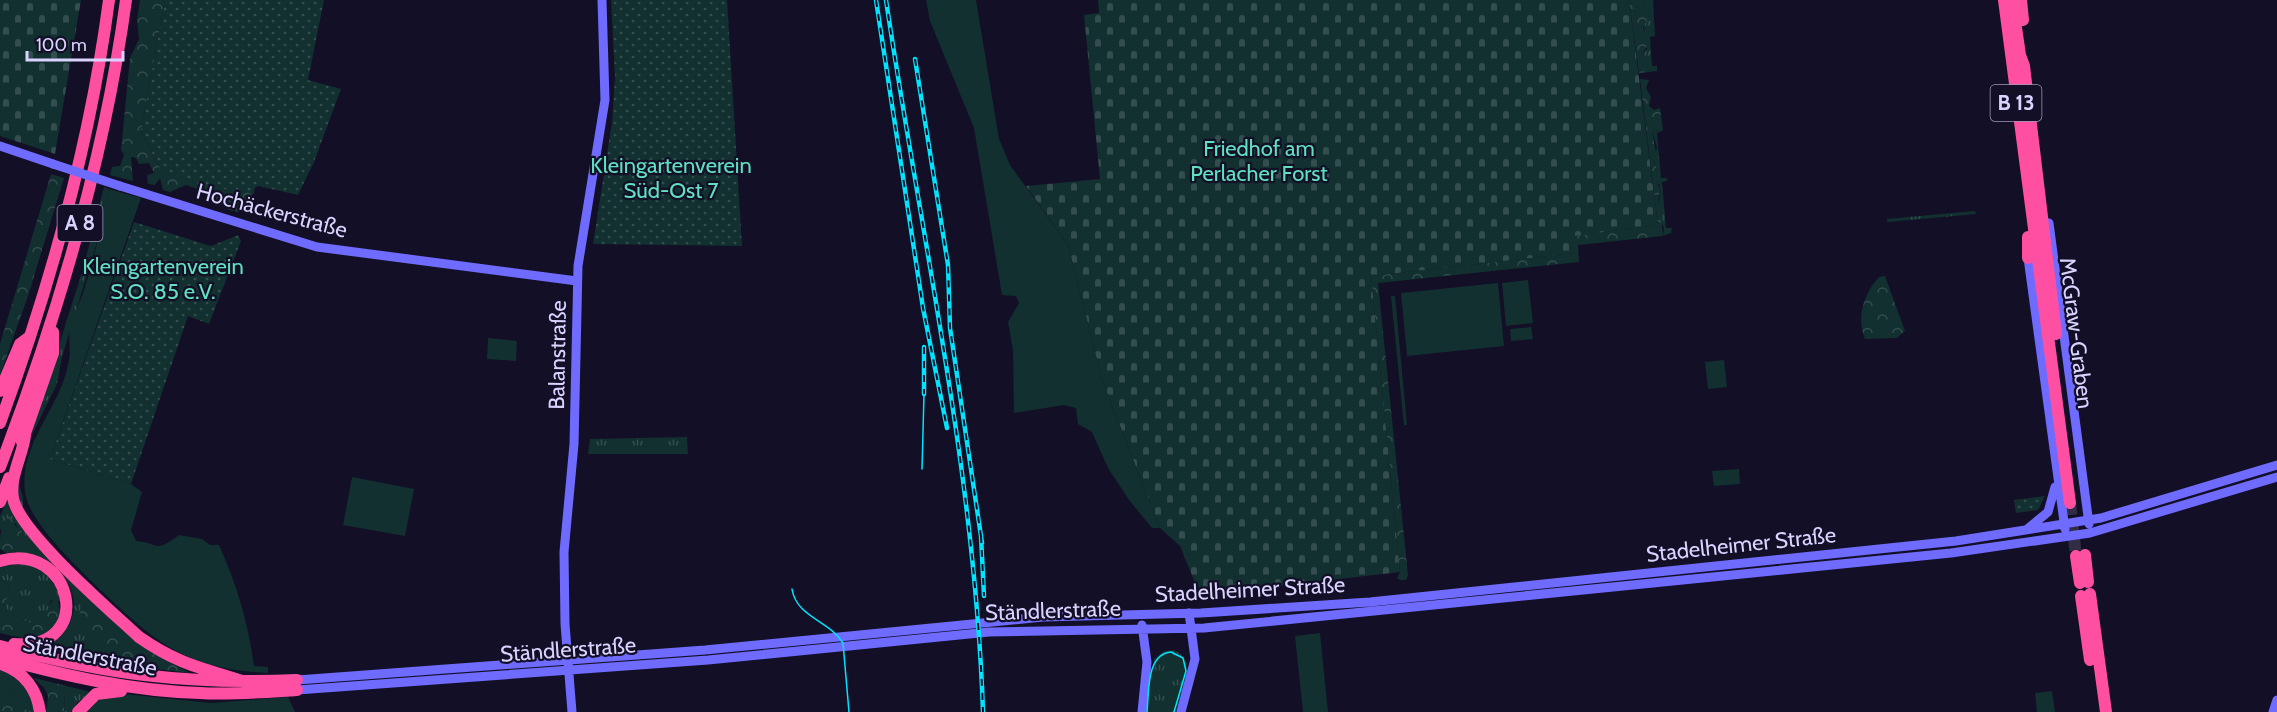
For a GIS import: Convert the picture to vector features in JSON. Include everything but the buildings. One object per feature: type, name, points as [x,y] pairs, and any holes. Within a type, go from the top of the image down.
[{"type":"highway","name":"A 8","points":[[0,423],[31,336],[79,159],[109,0]]},
{"type":"highway","name":"A 8","points":[[0,467],[29,393],[53,317],[104,127],[126,0]]},
{"type":"highway","points":[[1999,0],[2010,9]]},
{"type":"highway","name":"B 13","points":[[2004,0],[2010,9],[2019,55],[2024,66],[2038,168]]},
{"type":"highway","points":[[2021,0],[2026,54],[2024,66]]},
{"type":"highway","name":"B 13","points":[[2010,9],[2027,191]]},
{"type":"highway","points":[[2038,168],[2043,180],[2047,208]]},
{"type":"highway","name":"McGraw-Graben","points":[[2027,191],[2074,502],[2036,181],[2038,168]]},
{"type":"highway","points":[[2027,191],[2025,202],[2028,258]]},
{"type":"highway","points":[[0,502],[53,353],[53,317]]},
{"type":"highway","points":[[0,391],[20,344],[31,336]]},
{"type":"highway","points":[[25,435],[12,484],[13,497],[25,524],[139,637],[190,666],[248,682]]},
{"type":"highway","points":[[2080,556],[2106,712]]},
{"type":"highway","points":[[0,561],[26,559],[48,568],[60,582],[68,607],[62,625],[42,642],[30,646],[0,644]]},
{"type":"highway","points":[[2085,589],[2097,712]]},
{"type":"highway","name":"Ständlerstraße","points":[[0,644],[130,676],[195,682],[297,685]]},
{"type":"highway","name":"Ständlerstraße","points":[[0,658],[71,676],[157,690],[215,694],[297,685]]},
{"type":"highway","points":[[0,664],[27,680],[35,690],[40,712]]},
{"type":"highway","points":[[78,712],[96,694],[107,691],[148,694],[157,690]]},
{"type":"main road","name":"Balanstraße","points":[[572,712],[564,562],[574,444],[578,281],[605,100],[602,0]]},
{"type":"main road","name":"Hochäckerstraße","points":[[0,146],[317,247],[578,281]]},
{"type":"main road","points":[[2047,208],[2090,533]]},
{"type":"main road","points":[[2028,258],[2066,537]]},
{"type":"main road","points":[[2025,531],[2042,519],[2051,506],[2055,491],[2055,457]]},
{"type":"main road","name":"Stadelheimer Straße","points":[[1142,628],[1193,628],[2025,531],[2088,521],[2142,507],[2277,465]]},
{"type":"main road","name":"Stadelheimer Straße","points":[[1140,614],[1398,604],[1951,553],[2090,533],[2277,477]]},
{"type":"main road","points":[[1181,712],[1194,667],[1193,628],[1189,613]]},
{"type":"main road","points":[[1140,614],[1147,662],[1142,712]]},
{"type":"main road","name":"Ständlerstraße","points":[[297,685],[568,665],[999,620],[1140,614]]},
{"type":"main road","name":"Ständlerstraße","points":[[568,665],[708,660],[977,633],[1142,628]]},
{"type":"main road","points":[[2273,712],[2277,700]]},
{"type":"green space","points":[[0,0],[81,0],[55,154],[0,136]]},
{"type":"green space","points":[[140,0],[165,0],[141,131],[162,172],[242,193],[255,187],[254,193],[246,200],[244,212],[227,209],[205,192],[186,185],[170,192],[163,190],[160,178],[155,185],[148,184],[147,175],[154,173],[149,163],[139,164],[136,158],[131,157],[133,181],[110,175],[112,167],[120,166],[124,155],[121,150],[130,58],[139,39],[137,20]]},
{"type":"green space","points":[[165,0],[324,0],[308,80],[341,89],[314,162],[298,195],[258,186],[243,194],[162,172],[141,131]]},
{"type":"green space","name":"Kleingartenverein Süd-Ost 7","points":[[611,0],[727,0],[742,246],[593,244],[612,122],[615,77]]},
{"type":"green space","points":[[926,0],[976,0],[999,139],[1010,165],[1068,245],[1102,380],[1160,528],[1152,528],[1129,500],[1108,468],[1092,432],[1078,424],[1076,408],[1064,405],[1014,413],[1013,350],[1008,322],[1019,303],[1016,296],[1002,295],[974,128],[930,21]]},
{"type":"green space","name":"Friedhof am Perlacher Forst","points":[[1098,0],[1629,0],[1658,225],[1574,236],[1574,253],[1371,276],[1400,572],[1200,595],[1180,546],[1160,528],[1102,380],[1068,245],[1026,186],[1100,179],[1084,15],[1099,13]]},
{"type":"green space","points":[[1629,0],[1644,0],[1645,8],[1642,11],[1647,21],[1643,27],[1648,43],[1643,55],[1648,61],[1648,72],[1639,73]]},
{"type":"green space","points":[[1644,0],[1653,0],[1655,36],[1650,37],[1652,66],[1657,66],[1657,71],[1648,72],[1648,61],[1643,55],[1647,49],[1642,11],[1645,8]]},
{"type":"green space","points":[[1640,79],[1649,80],[1646,88],[1651,97],[1649,106],[1654,110],[1660,108],[1663,130],[1652,131],[1657,158],[1654,161],[1657,169],[1656,176],[1660,181],[1658,185],[1661,189],[1658,201],[1663,236],[1578,245],[1579,262],[1378,283],[1408,575],[1406,580],[1400,580],[1397,578],[1400,572],[1371,276],[1574,253],[1573,236],[1658,225]]},
{"type":"green space","points":[[1663,130],[1657,133],[1661,178],[1667,178],[1667,181],[1662,182],[1666,228],[1672,228],[1671,233],[1663,236],[1664,228],[1657,212],[1661,189],[1656,176],[1657,169],[1654,161],[1657,147],[1652,131]]},
{"type":"green space","points":[[51,174],[64,178],[28,296],[0,375],[0,344]]},
{"type":"green space","points":[[104,187],[109,189],[104,219],[62,357],[57,384],[32,435],[18,482],[23,497],[23,510],[41,536],[21,510],[16,482],[83,269]]},
{"type":"green space","points":[[109,189],[141,198],[50,459],[131,484],[142,492],[131,530],[136,541],[161,546],[179,535],[202,539],[210,545],[219,545],[241,604],[254,666],[268,667],[268,673],[219,667],[199,661],[163,643],[146,631],[62,551],[39,522],[26,497],[24,479],[27,461],[65,377],[70,356],[70,328],[84,290]]},
{"type":"green space","points":[[1975,211],[1976,214],[1887,222],[1887,219]]},
{"type":"green space","name":"Kleingartenverein S.O. 85 e.V.","points":[[134,222],[211,246],[238,235],[241,241],[209,324],[188,316],[131,484],[50,459]]},
{"type":"green space","points":[[1885,276],[1905,331],[1897,338],[1865,339],[1861,323],[1863,306],[1874,283],[1879,277]]},
{"type":"green space","points":[[1528,280],[1533,323],[1506,326],[1502,283]]},
{"type":"green space","points":[[1498,283],[1504,346],[1407,356],[1401,293]]},
{"type":"green space","points":[[1391,296],[1395,296],[1407,425],[1404,425]]},
{"type":"green space","points":[[1531,327],[1533,339],[1511,341],[1510,329]]},
{"type":"green space","points":[[488,338],[517,341],[516,361],[487,359]]},
{"type":"green space","points":[[1724,360],[1727,387],[1708,389],[1705,362]]},
{"type":"green space","points":[[687,437],[688,454],[588,454],[590,439]]},
{"type":"green space","points":[[1739,469],[1740,484],[1714,486],[1712,471]]},
{"type":"green space","points":[[352,477],[414,489],[405,536],[343,525]]},
{"type":"green space","points":[[2045,496],[2038,510],[2016,513],[2014,500]]},
{"type":"green space","points":[[7,500],[28,534],[92,598],[123,665],[46,647],[69,624],[74,606],[73,594],[68,583],[50,565],[15,552],[20,546],[16,523],[0,530],[0,516]]},
{"type":"green space","points":[[9,516],[19,531],[24,533],[26,539],[15,552],[6,553],[0,549],[0,535]]},
{"type":"green space","points":[[25,564],[39,570],[49,578],[63,602],[51,600],[45,618],[35,625],[18,618],[3,606],[10,592],[7,582],[0,578],[0,566]]},
{"type":"green space","points":[[0,578],[7,582],[10,593],[3,606],[18,618],[35,625],[44,617],[57,595],[61,618],[55,626],[34,637],[26,638],[0,633]]},
{"type":"green space","points":[[92,598],[155,654],[190,673],[123,665],[121,660],[94,652],[80,621],[83,601]]},
{"type":"green space","points":[[1320,633],[1328,712],[1303,712],[1295,636]]},
{"type":"green space","points":[[1173,650],[1181,654],[1186,661],[1187,669],[1176,712],[1145,712],[1154,659],[1164,651]]},
{"type":"green space","points":[[0,670],[14,677],[24,686],[36,712],[23,712],[15,707],[15,697],[0,683]]},
{"type":"green space","points":[[34,678],[91,692],[78,702],[71,712],[64,712],[65,692],[51,684],[44,688]]},
{"type":"green space","points":[[0,683],[15,697],[15,707],[23,712],[0,712]]},
{"type":"green space","points":[[51,684],[62,687],[65,692],[64,712],[46,712],[48,696],[44,688]]},
{"type":"green space","points":[[2052,691],[2055,712],[2037,712],[2035,693]]},
{"type":"green space","points":[[115,693],[211,703],[288,697],[295,712],[81,712],[95,700]]},
{"type":"tunnel","points":[[2070,503],[2076,556]]},
{"type":"tram line","points":[[922,469],[924,394]]},
{"type":"tram line","points":[[792,589],[795,598],[806,613],[830,629],[843,643],[849,712]]},
{"type":"tram line","points":[[1147,712],[1153,667],[1163,654],[1171,652],[1183,658],[1186,671],[1174,712]]},
{"type":"railway","points":[[876,0],[923,308],[947,428]]},
{"type":"railway","points":[[886,0],[958,444],[978,622],[983,712]]},
{"type":"railway","points":[[915,59],[948,265],[950,328],[982,543]]},
{"type":"railway","points":[[924,347],[924,394]]},
{"type":"railway","points":[[981,536],[984,596]]}]
